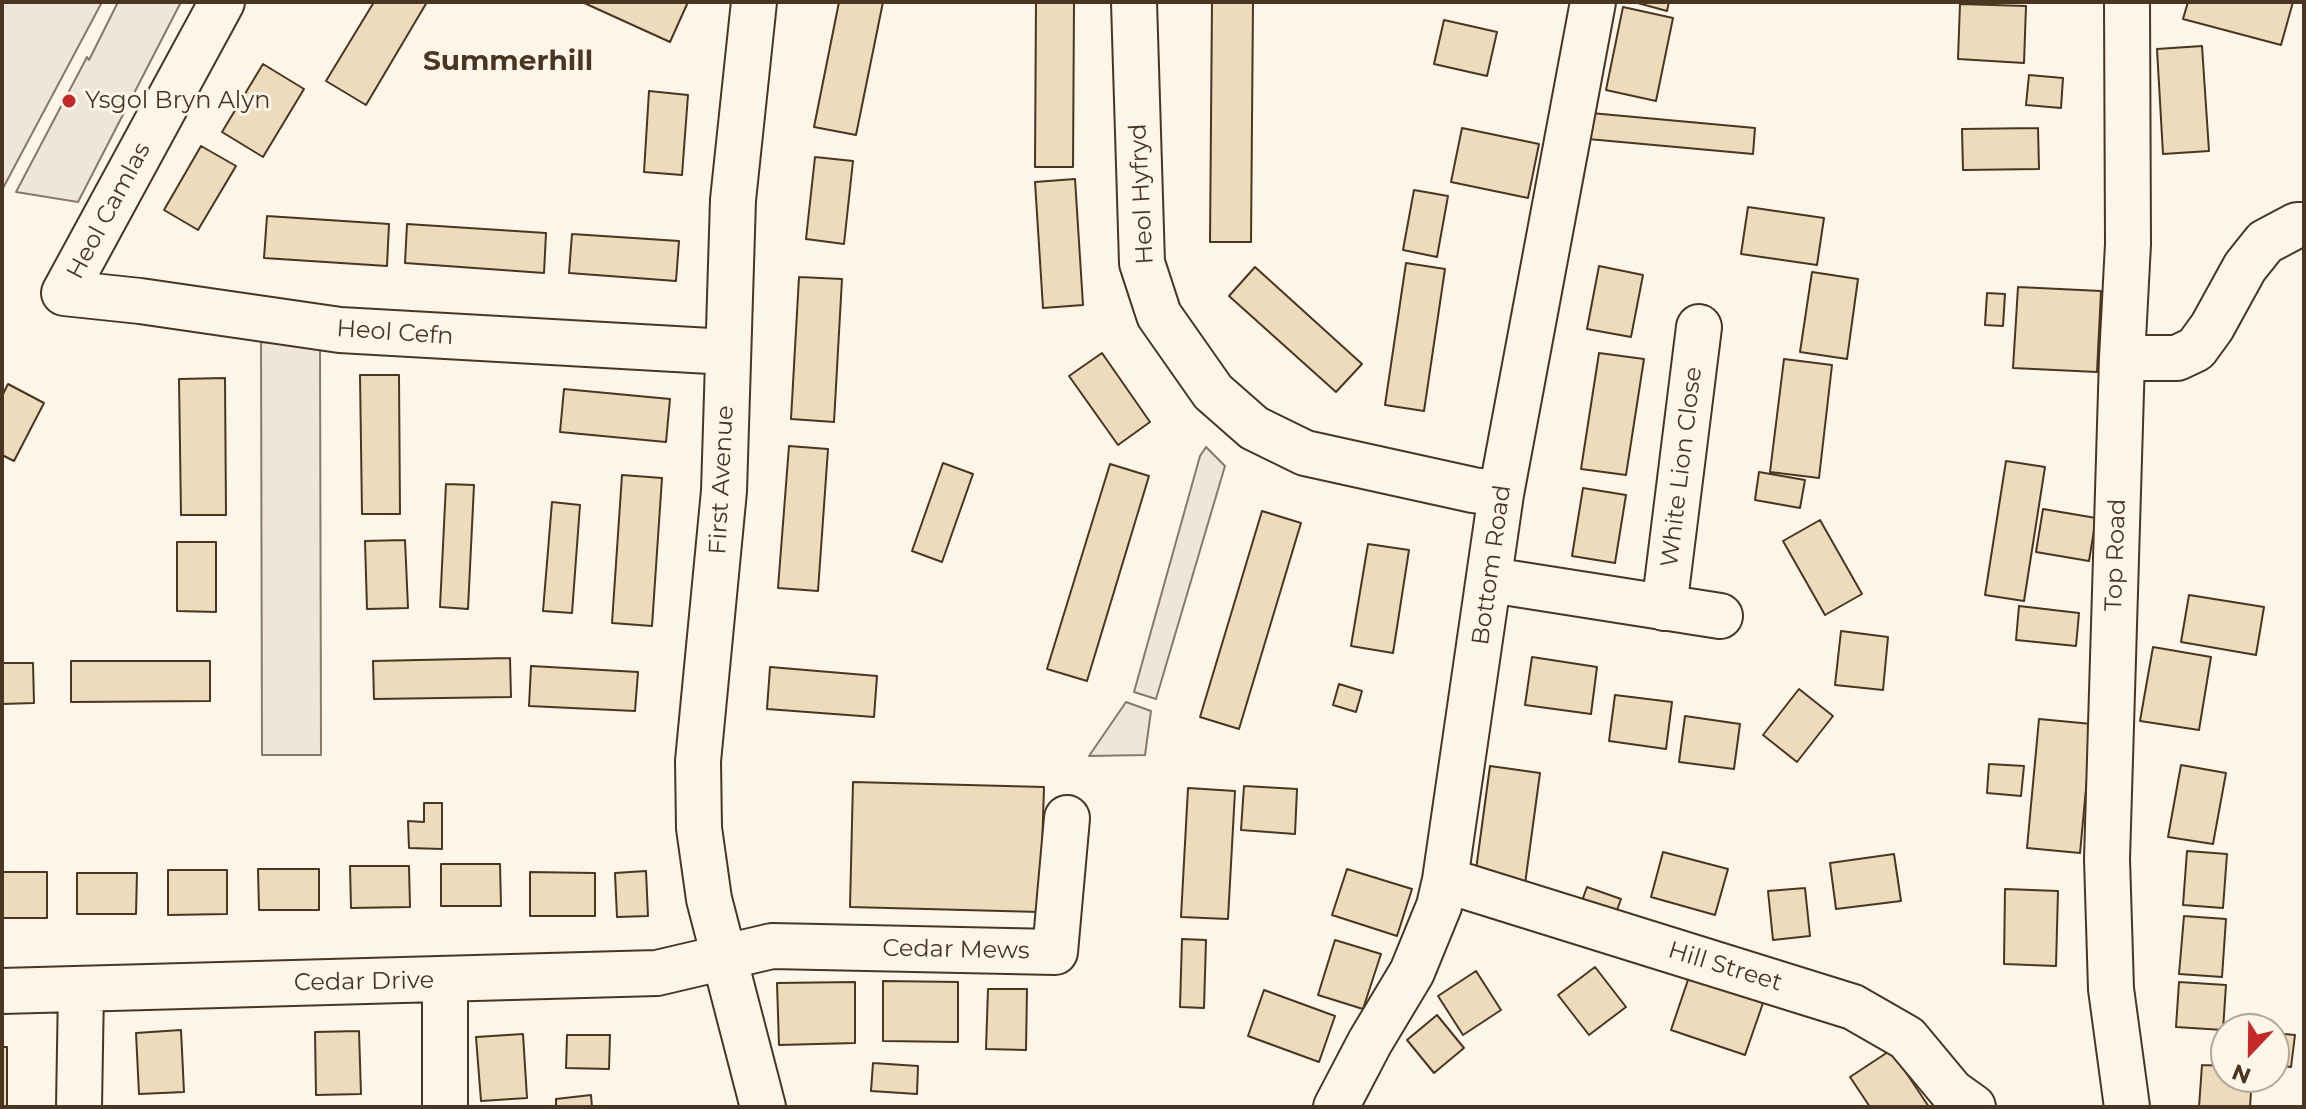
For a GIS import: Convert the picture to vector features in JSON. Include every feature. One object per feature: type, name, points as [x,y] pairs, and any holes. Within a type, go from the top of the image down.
[{"type":"street","name":"Heol Camlas","points":[[64,293],[222,2]]},
{"type":"street","name":"First Avenue","points":[[754,2],[733,200],[724,491],[698,761],[699,828],[709,899],[763,1107]]},
{"type":"street","name":"Heol Hyfryd","points":[[1134,2],[1142,263],[1159,315],[1213,392],[1254,428],[1305,453],[1501,494]]},
{"type":"street","name":"Bottom Road","points":[[1336,1107],[1412,972],[1439,906],[1491,580],[1501,494],[1593,2]]},
{"type":"street","name":"Top Road","points":[[2120,1107],[2111,989],[2107,859],[2128,244],[2127,2]]},
{"type":"street","points":[[2122,358],[2177,358],[2196,349],[2212,327],[2245,267],[2265,242],[2297,225],[2304,225]]},
{"type":"street","name":"Heol Cefn","points":[[64,293],[340,330],[728,352]]},
{"type":"street","name":"White Lion Close","points":[[1664,608],[1699,327]]},
{"type":"street","points":[[1491,580],[1720,616]]},
{"type":"street","name":"Cedar Mews","points":[[724,956],[772,946],[1055,952],[1067,818]]},
{"type":"street","name":"Hill Street","points":[[1445,880],[1853,1007],[1907,1038],[1952,1092],[1973,1107]]},
{"type":"street","name":"Cedar Drive","points":[[2,991],[657,973],[724,956]]},
{"type":"street","points":[[445,980],[445,1107]]},
{"type":"street","points":[[79,1107],[81,989]]},
{"type":"shaded area","points":[[2,2],[102,2],[2,190]]},
{"type":"shaded area","points":[[118,2],[181,2],[78,202],[16,192],[87,57],[89,60]]},
{"type":"shaded area","points":[[261,342],[320,346],[321,755],[262,755]]},
{"type":"shaded area","points":[[1206,447],[1225,466],[1156,699],[1134,692],[1200,456]]},
{"type":"shaded area","points":[[1126,702],[1151,711],[1145,755],[1089,756]]},
{"type":"building","points":[[374,2],[427,2],[366,105],[326,81]]},
{"type":"building","points":[[582,2],[688,2],[670,42]]},
{"type":"building","points":[[839,2],[883,2],[856,135],[814,127]]},
{"type":"building","points":[[1036,2],[1074,2],[1073,167],[1035,167]]},
{"type":"building","points":[[1212,2],[1253,2],[1251,242],[1210,242]]},
{"type":"building","points":[[1634,2],[1669,2],[1667,11]]},
{"type":"building","points":[[2188,2],[2293,2],[2281,45],[2183,19]]},
{"type":"building","points":[[1960,4],[2026,6],[2024,63],[1958,59]]},
{"type":"building","points":[[1623,7],[1673,18],[1656,101],[1606,90]]},
{"type":"building","points":[[1444,20],[1497,32],[1487,76],[1434,64]]},
{"type":"building","points":[[2202,46],[2209,151],[2163,154],[2157,49]]},
{"type":"building","points":[[263,64],[304,89],[263,157],[222,132]]},
{"type":"building","points":[[2029,75],[2063,78],[2061,108],[2026,105]]},
{"type":"building","points":[[649,91],[688,95],[682,175],[644,172]]},
{"type":"building","points":[[1580,112],[1755,128],[1753,154],[1577,138]]},
{"type":"building","points":[[1462,128],[1539,144],[1528,198],[1451,182]]},
{"type":"building","points":[[2038,128],[2039,169],[1963,170],[1962,129]]},
{"type":"building","points":[[201,146],[236,166],[198,230],[164,210]]},
{"type":"building","points":[[815,157],[853,161],[844,244],[806,239]]},
{"type":"building","points":[[1075,179],[1083,305],[1043,308],[1035,182]]},
{"type":"building","points":[[1414,190],[1448,196],[1437,257],[1403,250]]},
{"type":"building","points":[[1748,207],[1824,218],[1817,265],[1741,254]]},
{"type":"building","points":[[267,216],[389,224],[387,266],[264,258]]},
{"type":"building","points":[[407,224],[546,233],[544,273],[405,263]]},
{"type":"building","points":[[572,234],[679,241],[676,281],[569,273]]},
{"type":"building","points":[[1406,263],[1445,269],[1424,411],[1385,405]]},
{"type":"building","points":[[1599,266],[1643,275],[1631,337],[1587,329]]},
{"type":"building","points":[[1255,267],[1362,364],[1336,392],[1229,296]]},
{"type":"building","points":[[1812,272],[1858,279],[1847,359],[1800,352]]},
{"type":"building","points":[[799,277],[842,279],[834,422],[791,419]]},
{"type":"building","points":[[2018,287],[2101,291],[2097,372],[2013,368]]},
{"type":"building","points":[[1987,293],[2005,294],[2003,326],[1985,325]]},
{"type":"building","points":[[1102,353],[1150,422],[1118,445],[1069,376]]},
{"type":"building","points":[[1599,353],[1644,359],[1626,475],[1581,469]]},
{"type":"building","points":[[1784,359],[1832,365],[1819,478],[1770,472]]},
{"type":"building","points":[[360,375],[399,375],[400,514],[362,514]]},
{"type":"building","points":[[225,378],[226,515],[181,515],[179,379]]},
{"type":"building","points":[[8,384],[44,403],[14,461],[2,455],[2,396]]},
{"type":"building","points":[[564,389],[670,399],[666,442],[560,432]]},
{"type":"building","points":[[789,446],[828,449],[818,591],[778,588]]},
{"type":"building","points":[[2006,461],[2045,467],[2024,601],[1985,595]]},
{"type":"building","points":[[943,463],[973,474],[942,562],[912,551]]},
{"type":"building","points":[[1110,464],[1149,476],[1087,681],[1047,669]]},
{"type":"building","points":[[1759,472],[1805,480],[1800,508],[1755,500]]},
{"type":"building","points":[[622,475],[662,478],[652,626],[612,623]]},
{"type":"building","points":[[446,484],[474,485],[468,609],[440,607]]},
{"type":"building","points":[[1583,488],[1626,495],[1615,563],[1572,556]]},
{"type":"building","points":[[552,502],[580,505],[572,613],[543,611]]},
{"type":"building","points":[[2043,509],[2096,518],[2089,561],[2036,552]]},
{"type":"building","points":[[1262,511],[1301,523],[1239,729],[1200,717]]},
{"type":"building","points":[[1820,520],[1862,594],[1825,615],[1783,541]]},
{"type":"building","points":[[405,540],[408,608],[367,609],[365,541]]},
{"type":"building","points":[[177,542],[216,542],[216,612],[177,611]]},
{"type":"building","points":[[1368,544],[1409,550],[1393,653],[1351,646]]},
{"type":"building","points":[[2189,595],[2264,607],[2256,655],[2181,642]]},
{"type":"building","points":[[2019,606],[2079,613],[2076,646],[2016,640]]},
{"type":"building","points":[[1841,631],[1888,637],[1883,690],[1835,685]]},
{"type":"building","points":[[2153,647],[2211,657],[2199,730],[2140,721]]},
{"type":"building","points":[[1532,657],[1597,667],[1591,714],[1525,705]]},
{"type":"building","points":[[510,658],[511,697],[374,699],[373,661]]},
{"type":"building","points":[[71,661],[210,661],[210,701],[71,702]]},
{"type":"building","points":[[2,663],[33,663],[34,703],[2,704]]},
{"type":"building","points":[[531,666],[638,672],[635,711],[529,706]]},
{"type":"building","points":[[770,667],[877,676],[874,717],[767,709]]},
{"type":"building","points":[[1339,684],[1362,691],[1356,712],[1333,705]]},
{"type":"building","points":[[1799,689],[1833,716],[1797,762],[1763,735]]},
{"type":"building","points":[[1615,695],[1672,702],[1666,749],[1609,741]]},
{"type":"building","points":[[1685,716],[1740,724],[1734,769],[1679,762]]},
{"type":"building","points":[[2039,719],[2092,724],[2080,853],[2027,848]]},
{"type":"building","points":[[1989,764],[2024,766],[2021,796],[1987,793]]},
{"type":"building","points":[[2181,765],[2226,773],[2213,844],[2168,837]]},
{"type":"building","points":[[1490,766],[1540,773],[1525,884],[1475,877]]},
{"type":"building","points":[[853,782],[1044,787],[1040,912],[850,907]]},
{"type":"building","points":[[1244,786],[1297,789],[1295,834],[1241,830]]},
{"type":"building","points":[[1188,788],[1235,791],[1228,919],[1181,917]]},
{"type":"building","points":[[424,803],[442,803],[442,849],[409,848],[408,821],[424,822]]},
{"type":"building","points":[[2187,851],[2227,854],[2223,908],[2183,905]]},
{"type":"building","points":[[1663,852],[1728,869],[1715,915],[1651,897]]},
{"type":"building","points":[[1894,854],[1901,901],[1836,909],[1830,863]]},
{"type":"building","points":[[441,864],[500,864],[501,906],[441,906]]},
{"type":"building","points":[[350,866],[409,866],[410,907],[351,908]]},
{"type":"building","points":[[258,869],[319,869],[319,910],[259,910]]},
{"type":"building","points":[[1347,869],[1412,889],[1397,936],[1332,915]]},
{"type":"building","points":[[168,870],[227,870],[227,914],[168,915]]},
{"type":"building","points":[[646,871],[648,916],[617,917],[615,873]]},
{"type":"building","points":[[2,872],[47,872],[47,918],[2,918]]},
{"type":"building","points":[[530,872],[595,873],[595,916],[530,916]]},
{"type":"building","points":[[77,873],[137,873],[136,914],[77,914]]},
{"type":"building","points":[[1587,887],[1621,899],[1613,921],[1579,909]]},
{"type":"building","points":[[1805,888],[1810,936],[1773,940],[1768,891]]},
{"type":"building","points":[[2005,889],[2058,891],[2056,966],[2004,964]]},
{"type":"building","points":[[2184,916],[2226,919],[2222,977],[2179,974]]},
{"type":"building","points":[[1182,939],[1206,940],[1204,1008],[1180,1007]]},
{"type":"building","points":[[1335,940],[1381,954],[1363,1009],[1318,995]]},
{"type":"building","points":[[1595,967],[1626,1007],[1589,1035],[1558,995]]},
{"type":"building","points":[[1476,971],[1501,1010],[1463,1035],[1438,996]]},
{"type":"building","points":[[1689,977],[1763,1003],[1745,1055],[1671,1030]]},
{"type":"building","points":[[883,981],[958,982],[958,1042],[883,1041]]},
{"type":"building","points":[[855,982],[855,1043],[779,1045],[777,983]]},
{"type":"building","points":[[2179,982],[2226,985],[2224,1013],[2210,1013],[2210,1029],[2176,1027]]},
{"type":"building","points":[[988,989],[1027,989],[1026,1050],[986,1049]]},
{"type":"building","points":[[1264,990],[1335,1016],[1319,1062],[1248,1036]]},
{"type":"building","points":[[1437,1015],[1464,1048],[1434,1073],[1407,1040]]},
{"type":"building","points":[[181,1030],[184,1092],[139,1094],[136,1033]]},
{"type":"building","points":[[359,1031],[361,1094],[316,1095],[315,1032]]},
{"type":"building","points":[[523,1034],[527,1098],[481,1101],[476,1037]]},
{"type":"building","points":[[567,1035],[610,1035],[609,1069],[566,1068]]},
{"type":"building","points":[[2290,1035],[2295,1035],[2290,1067]]},
{"type":"building","points":[[2,1047],[7,1047],[7,1107],[2,1107]]},
{"type":"building","points":[[1891,1050],[1929,1107],[1870,1107],[1850,1077]]},
{"type":"building","points":[[873,1063],[918,1066],[917,1094],[871,1091]]},
{"type":"building","points":[[2202,1065],[2210,1065],[2210,1093],[2251,1093],[2250,1107],[2199,1107]]},
{"type":"building","points":[[591,1095],[592,1107],[556,1107],[556,1099]]},
{"type":"place","name":"Ysgol Bryn Alyn","points":[[69,101]]},
{"type":"district","name":"Summerhill","points":[[508,62]]}]
